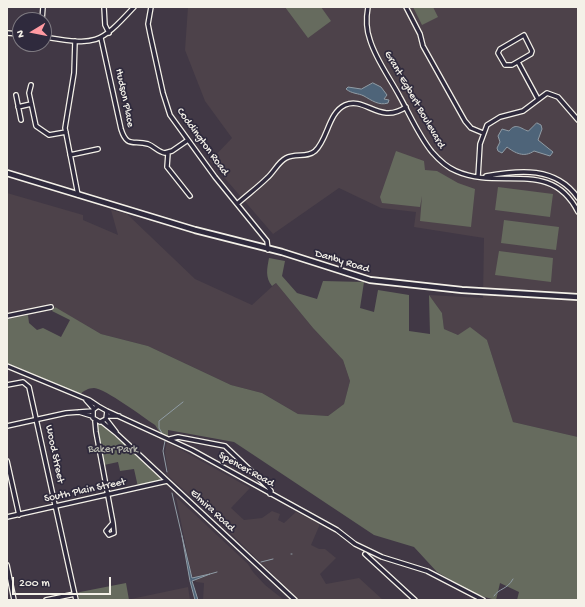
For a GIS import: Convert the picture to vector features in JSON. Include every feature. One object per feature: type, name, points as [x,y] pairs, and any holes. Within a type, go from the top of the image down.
[{"type":"main road","name":"Danby Road","points":[[7,174],[370,280],[448,288],[578,297]]},
{"type":"street","points":[[104,7],[105,25],[109,33]]},
{"type":"street","points":[[52,38],[86,42],[101,38],[109,33],[134,7]]},
{"type":"street","name":"Coddington Road","points":[[151,7],[148,24],[165,104],[172,120],[267,241],[268,250]]},
{"type":"street","name":"Grant Egbert Boulevard","points":[[368,7],[367,23],[370,41],[431,150],[441,161],[454,171],[478,177],[498,179],[534,178],[553,185],[576,204],[578,212]]},
{"type":"street","points":[[406,7],[424,46],[465,121],[471,128],[483,133]]},
{"type":"street","points":[[524,35],[532,54],[518,62],[508,66],[498,53],[500,49],[524,35]]},
{"type":"street","name":"Hudson Place","points":[[101,38],[123,137],[129,142],[149,144],[161,152],[168,153]]},
{"type":"street","points":[[75,42],[74,73],[66,132],[78,195]]},
{"type":"street","points":[[518,62],[538,99]]},
{"type":"street","points":[[31,85],[29,93],[36,126],[49,135],[66,132]]},
{"type":"street","points":[[478,177],[480,144],[487,125],[492,121],[523,111],[547,93],[553,94],[573,112],[578,120]]},
{"type":"street","points":[[16,95],[21,120]]},
{"type":"street","points":[[18,107],[31,104]]},
{"type":"street","points":[[237,204],[268,177],[286,158],[314,152],[321,144],[336,113],[344,106],[356,104],[385,113],[398,111],[406,107]]},
{"type":"street","points":[[573,112],[578,111]]},
{"type":"street","points":[[188,140],[168,153],[167,167],[190,196]]},
{"type":"street","points":[[70,155],[98,149]]},
{"type":"street","name":"Grant Egbert Boulevard","points":[[478,177],[506,172],[535,171],[559,180],[576,192],[578,198]]},
{"type":"street","points":[[570,198],[576,192]]},
{"type":"street","points":[[7,316],[51,307]]},
{"type":"street","points":[[7,366],[86,399],[107,410],[107,417],[102,422],[95,421]]},
{"type":"street","name":"Wood Street","points":[[7,385],[26,383],[30,387],[76,600]]},
{"type":"street","points":[[86,399],[93,410],[92,416],[95,421],[113,523]]},
{"type":"street","points":[[7,426],[93,410],[98,406]]},
{"type":"street","name":"Spencer Road","points":[[107,410],[170,439],[336,530],[359,546],[394,561],[433,574],[465,592],[483,600]]},
{"type":"street","points":[[79,412],[92,416]]},
{"type":"street","name":"Spencer Road","points":[[107,417],[120,417]]},
{"type":"street","name":"Elmira Road","points":[[107,417],[117,434]]},
{"type":"street","name":"Elmira Road","points":[[102,422],[117,434],[295,600]]},
{"type":"street","points":[[170,439],[178,437],[225,446],[268,487],[270,494]]},
{"type":"street","points":[[7,461],[19,514]]},
{"type":"street","name":"South Plain Street","points":[[7,517],[108,496],[167,481]]},
{"type":"street","points":[[365,554],[415,600]]},
{"type":"street","points":[[7,565],[14,600]]},
{"type":"street","points":[[46,600],[75,594]]},
{"type":"shaded area","points":[[188,7],[578,7],[578,437],[513,422],[487,340],[458,335],[444,329],[442,313],[429,295],[483,298],[484,238],[414,227],[416,212],[381,208],[339,188],[273,234],[210,161],[232,138],[205,101],[185,50]]},
{"type":"shaded area","points":[[7,193],[83,215],[83,220],[118,235],[111,210],[127,214],[195,279],[252,305],[276,283],[313,328],[343,360],[350,381],[344,404],[328,416],[298,414],[262,393],[231,385],[148,346],[101,334],[49,304],[7,313]]},
{"type":"shaded area","points":[[167,442],[250,488],[231,508],[244,520],[262,518],[272,511],[280,514],[278,520],[284,523],[296,512],[320,524],[311,545],[319,549],[325,549],[336,558],[320,574],[326,584],[359,578],[383,600],[299,600],[214,517],[166,474],[168,472],[165,452]]},
{"type":"shaded area","points":[[176,497],[248,564],[265,585],[284,600],[203,600],[204,583],[196,582],[191,572]]},
{"type":"shaded area","points":[[188,587],[190,600],[131,600],[131,599]]},
{"type":"green space","points":[[285,7],[321,7],[331,21],[308,38]]},
{"type":"green space","points":[[413,7],[433,7],[438,17],[422,25]]},
{"type":"green space","points":[[396,151],[424,161],[425,170],[437,171],[458,183],[475,189],[471,227],[420,221],[422,196],[420,207],[382,203],[380,197]]},
{"type":"green space","points":[[498,187],[553,194],[550,217],[495,210]]},
{"type":"green space","points":[[504,220],[559,227],[556,250],[501,243]]},
{"type":"green space","points":[[499,251],[553,258],[551,282],[495,275]]},
{"type":"green space","points":[[269,258],[285,261],[282,276],[297,293],[317,299],[323,281],[364,282],[360,308],[374,312],[378,290],[409,295],[409,331],[430,334],[429,295],[442,313],[444,329],[458,335],[470,327],[487,340],[513,422],[578,437],[578,600],[517,600],[519,592],[500,583],[496,600],[477,595],[437,572],[414,547],[374,535],[234,442],[168,430],[168,436],[159,431],[155,425],[134,410],[107,393],[94,388],[80,394],[7,363],[8,319],[28,315],[29,323],[37,330],[43,328],[61,337],[70,320],[52,311],[55,307],[101,334],[148,346],[231,385],[262,393],[298,414],[328,416],[344,404],[350,381],[343,360],[313,328],[276,283],[272,286],[267,276]]},
{"type":"green space","name":"Baker Park","points":[[97,423],[103,425],[160,478],[160,481],[138,487],[134,469],[120,471],[118,462],[104,465]]},
{"type":"green space","points":[[126,583],[129,600],[79,600],[78,593],[80,592]]},
{"type":"water","points":[[373,83],[381,87],[387,95],[384,99],[389,100],[388,103],[385,104],[372,101],[346,89],[348,87],[361,89]]},
{"type":"water","points":[[537,123],[541,125],[542,129],[538,140],[553,152],[550,156],[534,151],[527,154],[520,154],[507,147],[502,153],[498,151],[497,148],[500,142],[498,136],[502,129],[509,131],[514,127],[518,127],[528,131]]},
{"type":"water","points":[[182,536],[192,578],[210,574],[192,581],[198,600],[195,600],[190,581]]},
{"type":"waterway","points":[[162,433],[159,428],[159,421],[183,402]]},
{"type":"waterway","points":[[165,441],[163,451],[167,472]]},
{"type":"waterway","points":[[172,493],[182,536]]},
{"type":"waterway","points":[[261,562],[273,559]]},
{"type":"waterway","points":[[210,574],[217,572]]},
{"type":"waterway","points":[[494,596],[511,583],[513,579]]}]
